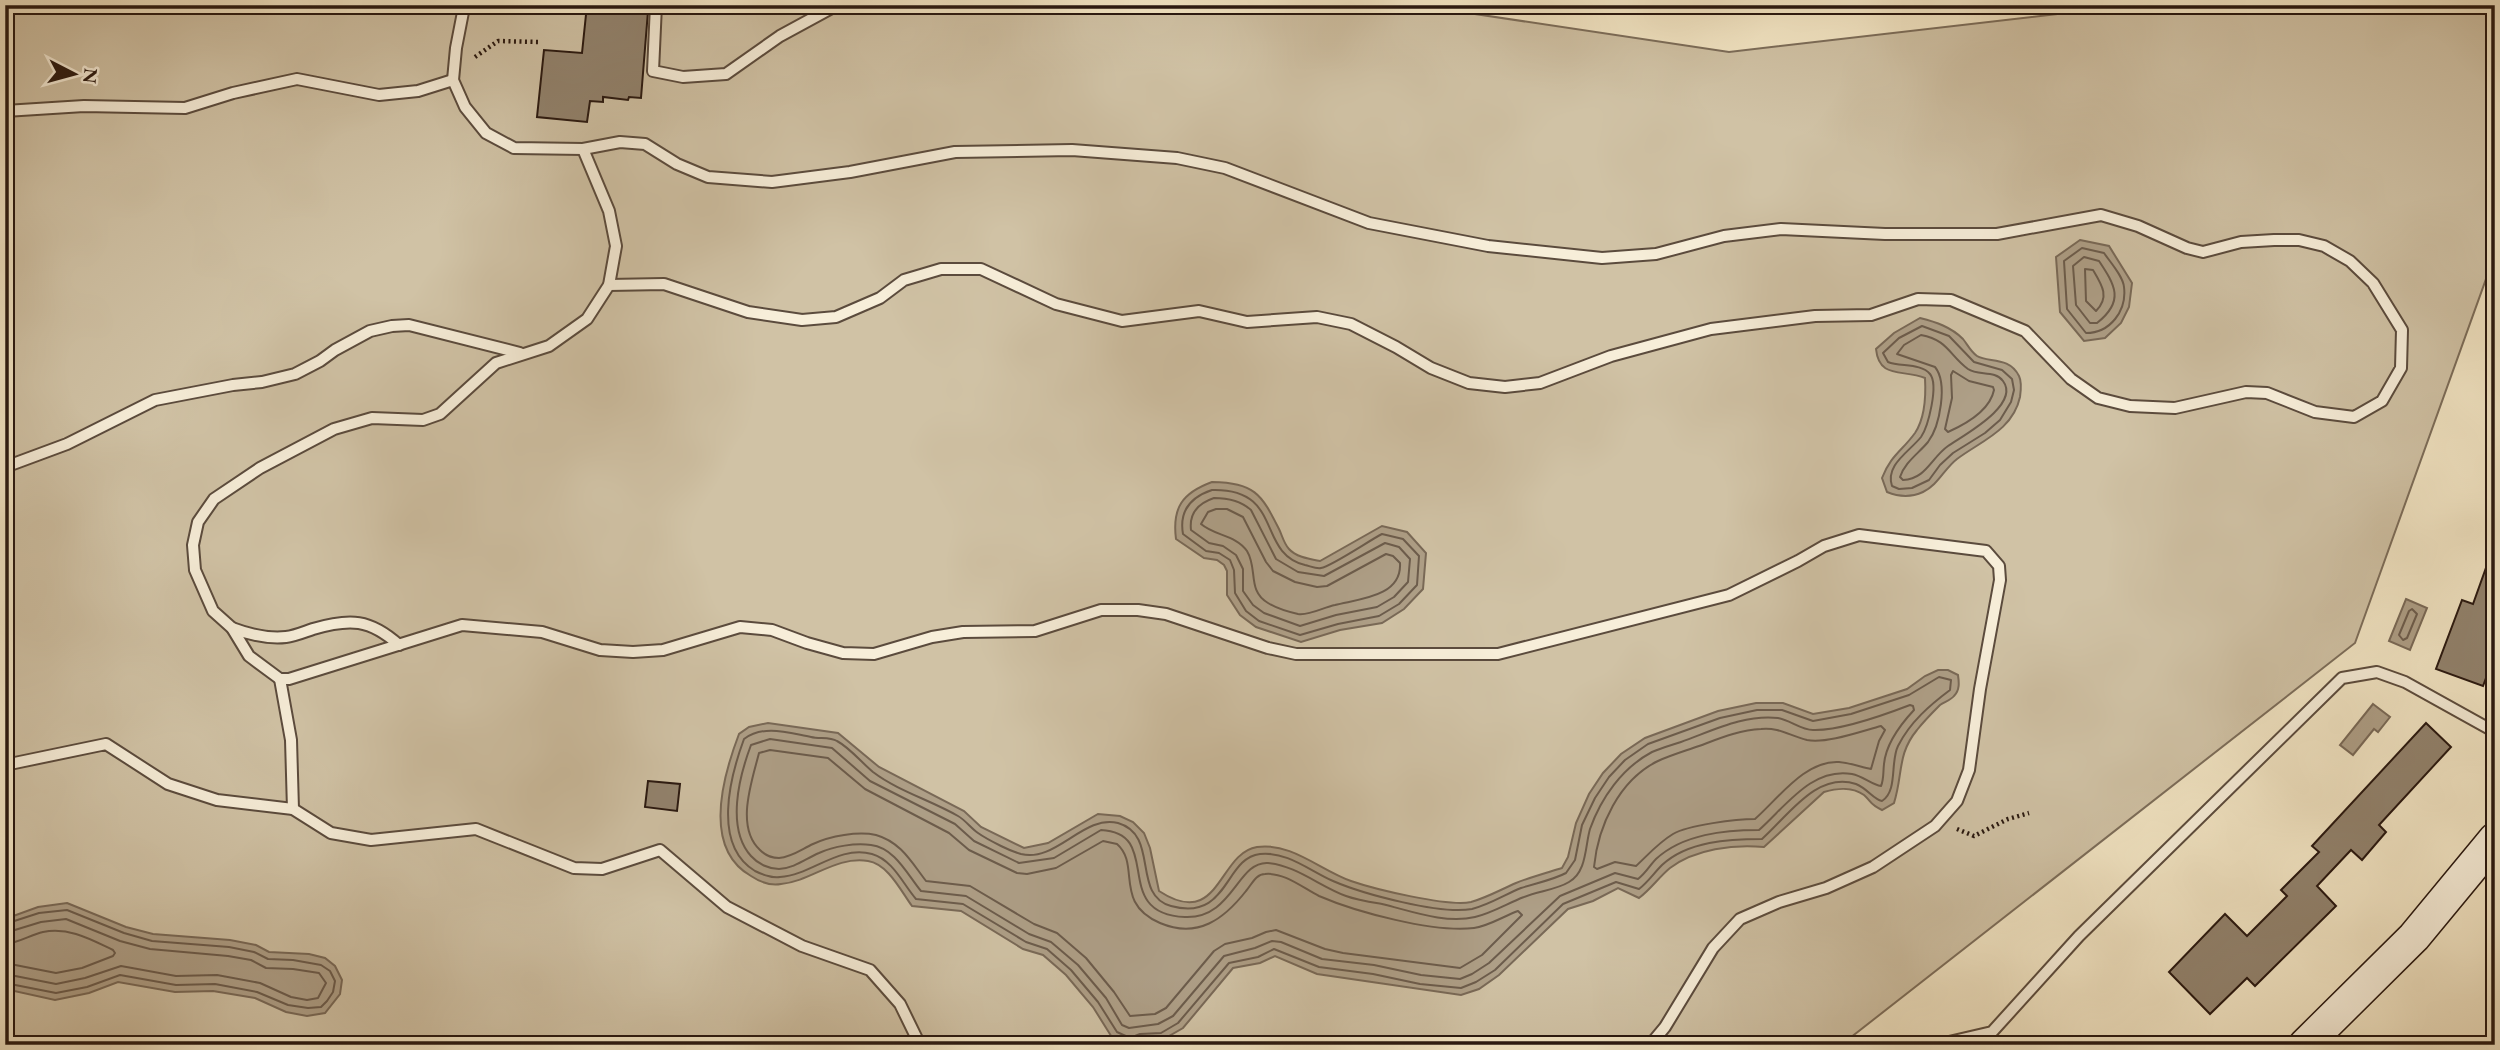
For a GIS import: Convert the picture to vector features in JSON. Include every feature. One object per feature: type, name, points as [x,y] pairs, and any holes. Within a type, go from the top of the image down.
[{"type":"main road","points":[[2305,1045],[2414,937],[2495,839]]},
{"type":"lane","points":[[656,5],[653,71],[684,77],[726,74],[780,36],[836,5]]},
{"type":"lane","points":[[465,6],[453,76],[465,107],[486,133],[514,148],[583,149],[620,142],[645,144],[677,164],[708,177],[772,182],[850,172],[955,152],[1073,150],[1177,158],[1225,168],[1369,223],[1488,246],[1602,258],[1656,254],[1724,236],[1781,229],[1885,234],[1997,234],[2101,215],[2138,226],[2187,248],[2203,252],[2241,242],[2274,240],[2300,240],[2324,246],[2350,261],[2373,283],[2402,330],[2401,368],[2382,401],[2354,416],[2315,412],[2267,393],[2246,392],[2175,408],[2130,406],[2098,398],[2071,379],[2025,331],[1951,300],[1918,299],[1871,314],[1815,316],[1711,329],[1611,356],[1540,383],[1505,387],[1469,383],[1431,369],[1396,347],[1350,324],[1317,317],[1247,322],[1199,311],[1122,321],[1056,304],[981,269],[941,269],[904,281],[880,298],[836,317],[802,320],[748,312],[664,284],[609,285]]},
{"type":"lane","points":[[5,111],[84,106],[185,108],[233,93],[297,79],[379,94],[418,91],[453,76]]},
{"type":"lane","points":[[583,149],[609,211],[616,246],[609,285],[587,319],[549,346],[496,363],[440,414],[423,420],[372,418],[334,429],[260,468],[214,499],[198,522],[193,545],[195,570],[213,611],[232,628],[250,656],[281,679],[289,679],[462,625],[542,632],[600,650],[633,652],[663,650],[740,628],[772,629],[843,653],[874,654],[932,637],[963,632],[1035,631],[1101,611],[1139,610],[1166,614],[1268,648],[1296,654],[1499,654],[1729,596],[1824,546],[1859,535],[1986,551],[1999,566],[2000,580],[1969,769],[1957,801],[1935,826],[1873,867],[1826,888],[1779,902],[1740,919],[1713,948],[1665,1027],[1650,1045]]},
{"type":"lane","points":[[5,467],[67,444],[155,400],[295,374],[370,331],[409,326],[520,354]]},
{"type":"lane","points":[[232,628],[250,634],[286,637],[352,622],[380,628],[399,645]]},
{"type":"lane","points":[[1936,1045],[1992,1032],[2079,936],[2342,678],[2377,672],[2405,682],[2495,732]]},
{"type":"lane","points":[[281,679],[290,740],[293,809]]},
{"type":"lane","points":[[5,765],[106,744],[168,784],[217,800],[293,809],[331,832],[371,839],[476,829],[575,868],[602,869],[660,850],[727,907],[802,946],[870,970],[900,1004],[919,1045]]},
{"type":"path","points":[[453,76],[498,41],[539,42]]},
{"type":"path","points":[[1942,817],[1962,833],[1974,836],[2008,819],[2029,813]]},
{"type":"shaded area","points":[[5,5],[1415,5],[1729,52],[2135,5],[2495,5],[2495,254],[2355,643],[1841,1045],[5,1045]]},
{"type":"water","points":[[2080,240],[2109,246],[2132,283],[2129,307],[2121,323],[2105,338],[2084,341],[2060,312],[2056,257]]},
{"type":"water","points":[[1920,318],[1953,331],[1977,356],[2010,365],[2019,376],[2021,392],[2011,418],[2003,426],[1957,459],[1928,489],[1914,495],[1900,496],[1887,492],[1882,478],[1893,458],[1915,433],[1921,421],[1925,378],[1887,369],[1878,358],[1876,349],[1894,333]]},
{"type":"water","points":[[1212,482],[1238,485],[1254,492],[1267,507],[1287,547],[1295,554],[1308,558],[1320,561],[1382,526],[1407,532],[1426,553],[1423,589],[1404,609],[1382,623],[1340,630],[1301,642],[1256,627],[1240,615],[1227,595],[1227,571],[1224,565],[1217,560],[1204,558],[1176,539],[1176,519],[1181,503],[1193,491]]},
{"type":"water","points":[[2406,599],[2427,608],[2410,650],[2389,641]]},
{"type":"water","points":[[1938,670],[1948,670],[1958,675],[1957,691],[1934,711],[1911,739],[1903,756],[1894,803],[1882,810],[1864,795],[1850,789],[1824,792],[1764,847],[1740,846],[1703,852],[1670,868],[1639,898],[1618,888],[1593,901],[1568,909],[1499,975],[1479,989],[1461,995],[1317,974],[1275,956],[1260,963],[1233,968],[1183,1028],[1162,1040],[1127,1044],[1113,1039],[1093,1007],[1066,975],[1043,955],[1023,949],[961,911],[912,906],[893,879],[875,863],[856,860],[845,862],[792,882],[769,884],[754,878],[736,864],[726,848],[721,830],[723,790],[739,734],[749,727],[768,723],[838,733],[879,767],[964,811],[981,827],[1024,848],[1048,843],[1098,814],[1120,816],[1133,822],[1144,833],[1159,891],[1179,901],[1195,902],[1207,896],[1244,852],[1257,847],[1270,847],[1294,853],[1351,881],[1429,900],[1471,902],[1562,868],[1568,857],[1576,823],[1589,794],[1603,773],[1621,754],[1645,738],[1718,711],[1756,703],[1783,703],[1813,714],[1849,708],[1907,689]]},
{"type":"water","points":[[2373,704],[2390,717],[2378,732],[2374,729],[2353,755],[2340,745]]},
{"type":"water","points":[[67,903],[126,927],[153,934],[230,940],[256,945],[269,952],[309,954],[325,958],[335,966],[342,980],[340,994],[325,1013],[307,1016],[286,1012],[255,998],[213,991],[175,992],[118,982],[89,993],[55,1000],[5,989],[5,919],[38,907]]},
{"type":"building","points":[[587,5],[638,5],[638,10],[648,11],[641,98],[629,97],[628,100],[603,97],[603,102],[590,101],[587,122],[537,117],[544,50],[582,53]]},
{"type":"building","points":[[2492,551],[2495,551],[2495,654],[2483,686],[2436,669],[2462,600],[2473,604]]},
{"type":"building","points":[[2426,723],[2451,747],[2379,825],[2386,832],[2362,860],[2351,850],[2317,886],[2336,906],[2255,986],[2247,978],[2210,1014],[2169,972],[2225,914],[2247,936],[2287,896],[2281,890],[2319,852],[2312,846]]},
{"type":"building","points":[[648,781],[680,784],[677,811],[645,807]]}]
